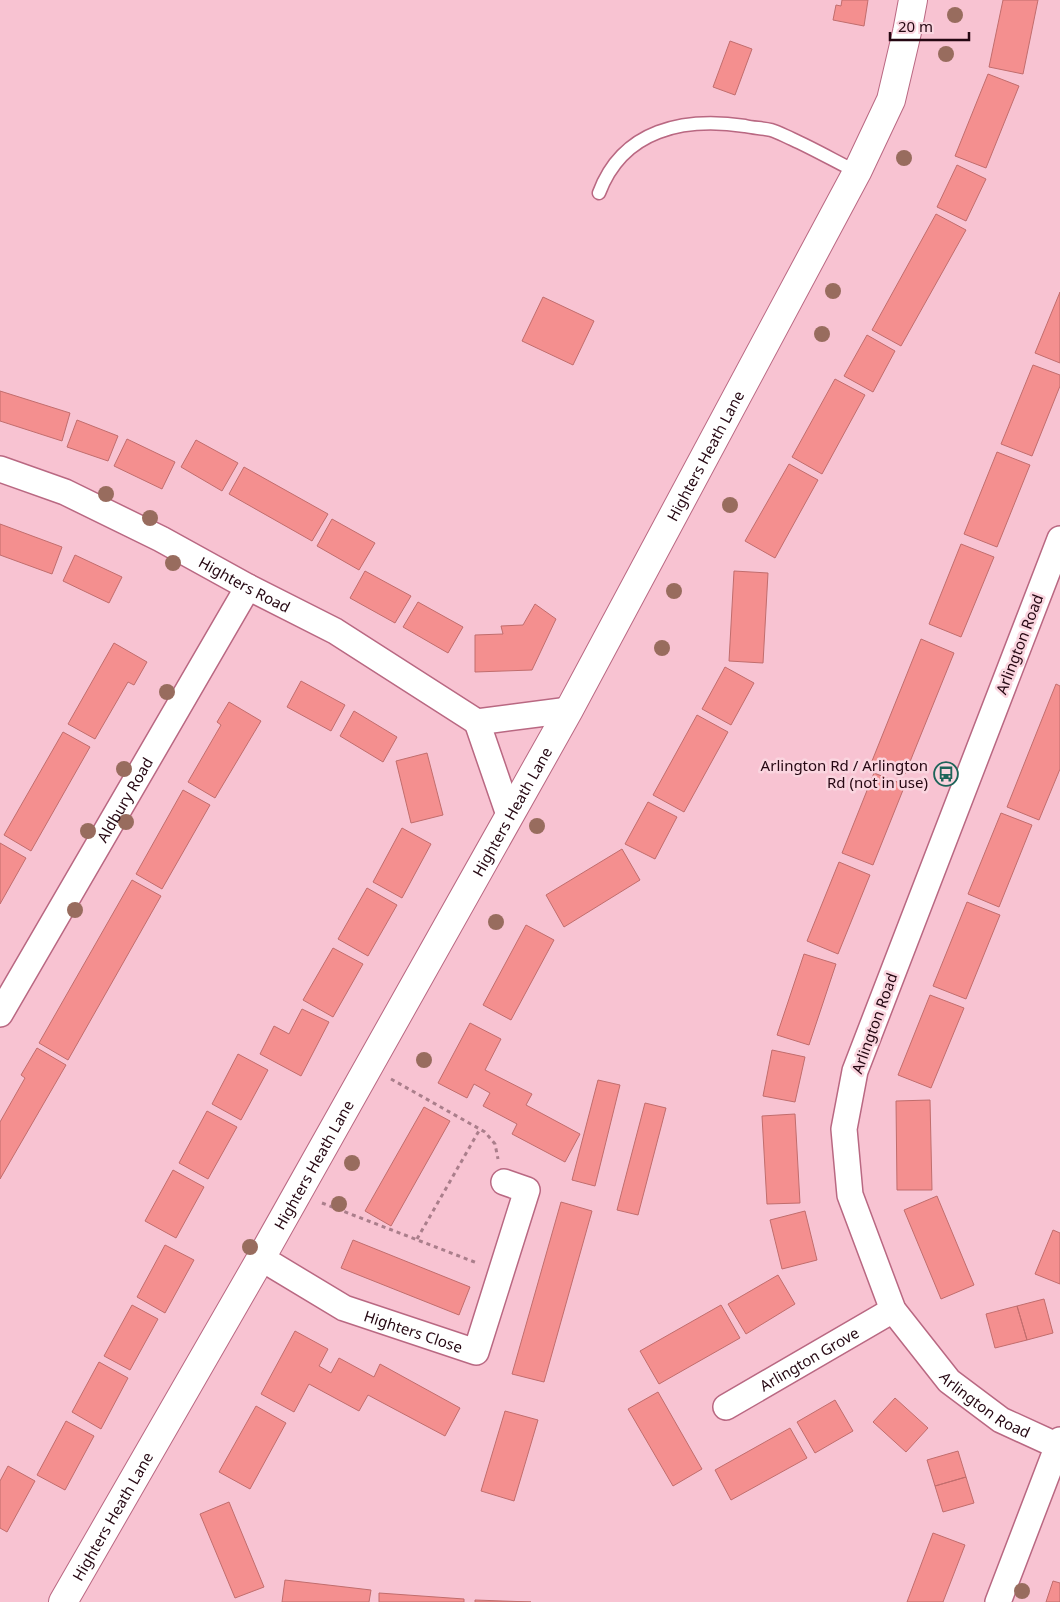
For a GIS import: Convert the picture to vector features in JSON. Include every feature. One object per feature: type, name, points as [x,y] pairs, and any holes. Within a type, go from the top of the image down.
[{"type":"street","name":"Highters Heath Lane","points":[[68,1601],[569,710],[857,172],[891,100],[913,0]]},
{"type":"street","name":"Highters Road","points":[[0,469],[65,492],[161,539],[248,587],[335,631],[478,722]]},
{"type":"street","name":"Arlington Road","points":[[1059,1444],[1001,1420],[949,1381],[893,1310],[850,1195],[844,1129],[855,1071],[1060,539]]},
{"type":"street","name":"Aldbury Road","points":[[0,1014],[248,587]]},
{"type":"street","points":[[509,815],[478,722],[569,710]]},
{"type":"street","name":"Highters Close","points":[[261,1258],[344,1308],[476,1352],[527,1190],[504,1182]]},
{"type":"street","name":"Arlington Grove","points":[[726,1407],[893,1310]]},
{"type":"street","points":[[998,1602],[1059,1444]]},
{"type":"lane","points":[[599,193],[604,180],[615,162],[636,143],[677,126],[723,123],[772,130],[816,150],[857,172]]},
{"type":"path","points":[[368,1067],[485,1132],[495,1144],[504,1182]]},
{"type":"path","points":[[417,1239],[480,1129]]},
{"type":"path","points":[[297,1194],[501,1272]]},
{"type":"building","points":[[842,0],[868,0],[864,26],[833,20],[836,5],[841,6]]},
{"type":"building","points":[[1003,0],[1038,0],[1023,74],[989,67]]},
{"type":"building","points":[[730,41],[752,49],[735,95],[713,87]]},
{"type":"building","points":[[988,74],[1019,86],[986,168],[955,156]]},
{"type":"building","points":[[957,165],[986,179],[966,221],[937,207]]},
{"type":"building","points":[[936,214],[966,230],[901,346],[872,330]]},
{"type":"building","points":[[1060,292],[1060,363],[1035,353]]},
{"type":"building","points":[[543,297],[594,321],[573,365],[522,341]]},
{"type":"building","points":[[867,335],[895,351],[873,392],[844,376]]},
{"type":"building","points":[[1033,365],[1060,375],[1060,386],[1032,456],[1001,444]]},
{"type":"building","points":[[835,379],[865,395],[822,474],[792,457]]},
{"type":"building","points":[[0,391],[70,413],[62,441],[0,421]]},
{"type":"building","points":[[77,420],[118,436],[108,461],[67,447]]},
{"type":"building","points":[[127,439],[175,462],[162,489],[114,466]]},
{"type":"building","points":[[196,440],[238,463],[222,491],[181,467]]},
{"type":"building","points":[[997,452],[1030,465],[997,547],[964,534]]},
{"type":"building","points":[[789,464],[818,480],[775,558],[745,541]]},
{"type":"building","points":[[244,467],[328,514],[312,541],[229,494]]},
{"type":"building","points":[[332,519],[375,543],[359,570],[317,546]]},
{"type":"building","points":[[0,524],[62,547],[52,574],[0,555]]},
{"type":"building","points":[[961,544],[994,557],[961,637],[929,624]]},
{"type":"building","points":[[75,555],[122,577],[109,603],[63,581]]},
{"type":"building","points":[[365,571],[411,596],[395,623],[350,598]]},
{"type":"building","points":[[734,571],[768,573],[763,663],[729,661]]},
{"type":"building","points":[[418,602],[463,627],[448,653],[403,627]]},
{"type":"building","points":[[535,604],[556,619],[532,670],[475,672],[475,635],[503,634],[501,626],[523,625]]},
{"type":"building","points":[[921,639],[954,653],[905,774],[872,761]]},
{"type":"building","points":[[114,643],[147,662],[134,685],[128,682],[95,739],[68,724]]},
{"type":"building","points":[[725,667],[754,683],[731,725],[702,709]]},
{"type":"building","points":[[301,681],[345,705],[331,731],[287,707]]},
{"type":"building","points":[[1056,684],[1060,686],[1060,769],[1039,820],[1007,807]]},
{"type":"building","points":[[229,702],[261,721],[215,798],[188,782],[221,725],[217,722]]},
{"type":"building","points":[[354,711],[397,737],[383,762],[340,736]]},
{"type":"building","points":[[697,715],[728,732],[684,812],[653,795]]},
{"type":"building","points":[[63,732],[90,747],[31,851],[4,835]]},
{"type":"building","points":[[427,753],[443,815],[411,823],[396,761]]},
{"type":"building","points":[[874,773],[905,785],[873,865],[842,853]]},
{"type":"building","points":[[183,790],[210,805],[162,889],[136,874]]},
{"type":"building","points":[[648,802],[677,817],[655,859],[625,844]]},
{"type":"building","points":[[1001,813],[1032,825],[999,907],[968,894]]},
{"type":"building","points":[[402,828],[431,844],[402,898],[373,882]]},
{"type":"building","points":[[0,843],[26,858],[0,904]]},
{"type":"building","points":[[622,849],[640,880],[564,927],[546,895]]},
{"type":"building","points":[[839,862],[870,875],[838,954],[807,941]]},
{"type":"building","points":[[132,880],[161,896],[68,1060],[39,1043]]},
{"type":"building","points":[[367,888],[397,905],[368,956],[338,939]]},
{"type":"building","points":[[967,902],[1000,915],[966,999],[933,986]]},
{"type":"building","points":[[526,925],[554,940],[511,1020],[483,1005]]},
{"type":"building","points":[[333,948],[363,964],[333,1017],[303,1000]]},
{"type":"building","points":[[804,954],[836,964],[809,1045],[777,1035]]},
{"type":"building","points":[[930,995],[964,1008],[931,1088],[898,1075]]},
{"type":"building","points":[[302,1009],[329,1022],[301,1076],[260,1054],[274,1026],[289,1034]]},
{"type":"building","points":[[470,1023],[501,1039],[485,1070],[532,1094],[526,1105],[580,1134],[565,1162],[512,1134],[517,1124],[483,1106],[490,1093],[474,1084],[467,1098],[438,1083]]},
{"type":"building","points":[[37,1048],[66,1065],[0,1179],[0,1122],[25,1078],[21,1075]]},
{"type":"building","points":[[772,1050],[805,1057],[795,1102],[763,1096]]},
{"type":"building","points":[[238,1054],[268,1070],[241,1120],[212,1104]]},
{"type":"building","points":[[598,1080],[620,1085],[595,1186],[572,1180]]},
{"type":"building","points":[[930,1100],[932,1190],[897,1190],[896,1101]]},
{"type":"building","points":[[645,1103],[666,1108],[638,1215],[617,1210]]},
{"type":"building","points":[[424,1107],[450,1121],[391,1226],[365,1211]]},
{"type":"building","points":[[207,1111],[237,1127],[208,1179],[179,1163]]},
{"type":"building","points":[[795,1114],[800,1203],[767,1204],[762,1116]]},
{"type":"building","points":[[173,1170],[204,1187],[176,1238],[145,1221]]},
{"type":"building","points":[[937,1196],[974,1285],[941,1299],[904,1210]]},
{"type":"building","points":[[561,1202],[592,1211],[544,1382],[512,1374]]},
{"type":"building","points":[[805,1211],[817,1260],[782,1269],[770,1220]]},
{"type":"building","points":[[1053,1230],[1060,1233],[1060,1284],[1035,1274]]},
{"type":"building","points":[[353,1240],[470,1287],[459,1315],[341,1268]]},
{"type":"building","points":[[165,1245],[194,1260],[165,1313],[137,1297]]},
{"type":"building","points":[[778,1275],[795,1304],[746,1334],[728,1304]]},
{"type":"building","points":[[1044,1299],[1053,1333],[1027,1340],[1017,1306]]},
{"type":"building","points":[[132,1305],[158,1319],[130,1370],[104,1356]]},
{"type":"building","points":[[721,1305],[740,1338],[659,1384],[640,1351]]},
{"type":"building","points":[[1017,1306],[1027,1340],[995,1348],[986,1314]]},
{"type":"building","points":[[295,1331],[328,1349],[319,1366],[331,1373],[339,1358],[374,1377],[380,1364],[460,1408],[445,1436],[368,1395],[359,1411],[309,1384],[294,1412],[261,1394]]},
{"type":"building","points":[[99,1362],[128,1378],[101,1429],[72,1412]]},
{"type":"building","points":[[658,1392],[702,1469],[673,1486],[628,1409]]},
{"type":"building","points":[[895,1398],[928,1428],[906,1452],[873,1422]]},
{"type":"building","points":[[835,1400],[853,1431],[815,1453],[797,1422]]},
{"type":"building","points":[[256,1406],[286,1423],[250,1489],[219,1472]]},
{"type":"building","points":[[505,1411],[538,1420],[514,1501],[481,1491]]},
{"type":"building","points":[[66,1421],[94,1436],[65,1490],[37,1475]]},
{"type":"building","points":[[790,1428],[807,1458],[731,1500],[715,1470]]},
{"type":"building","points":[[958,1451],[966,1477],[935,1486],[927,1460]]},
{"type":"building","points":[[8,1466],[35,1481],[7,1532],[0,1528],[0,1481]]},
{"type":"building","points":[[966,1477],[974,1503],[943,1512],[935,1486]]},
{"type":"building","points":[[229,1502],[264,1587],[235,1598],[200,1514]]},
{"type":"building","points":[[933,1533],[965,1545],[943,1602],[907,1602]]},
{"type":"building","points":[[285,1580],[371,1590],[369,1602],[282,1602]]},
{"type":"building","points":[[1053,1581],[1060,1583],[1060,1602],[1046,1602]]},
{"type":"building","points":[[379,1593],[464,1599],[464,1602],[379,1602]]},
{"type":"building","points":[[475,1600],[531,1602],[475,1602]]},
{"type":"place","name":"Arlington Rd / Arlington Rd (not in use)","points":[[946,774]]}]
